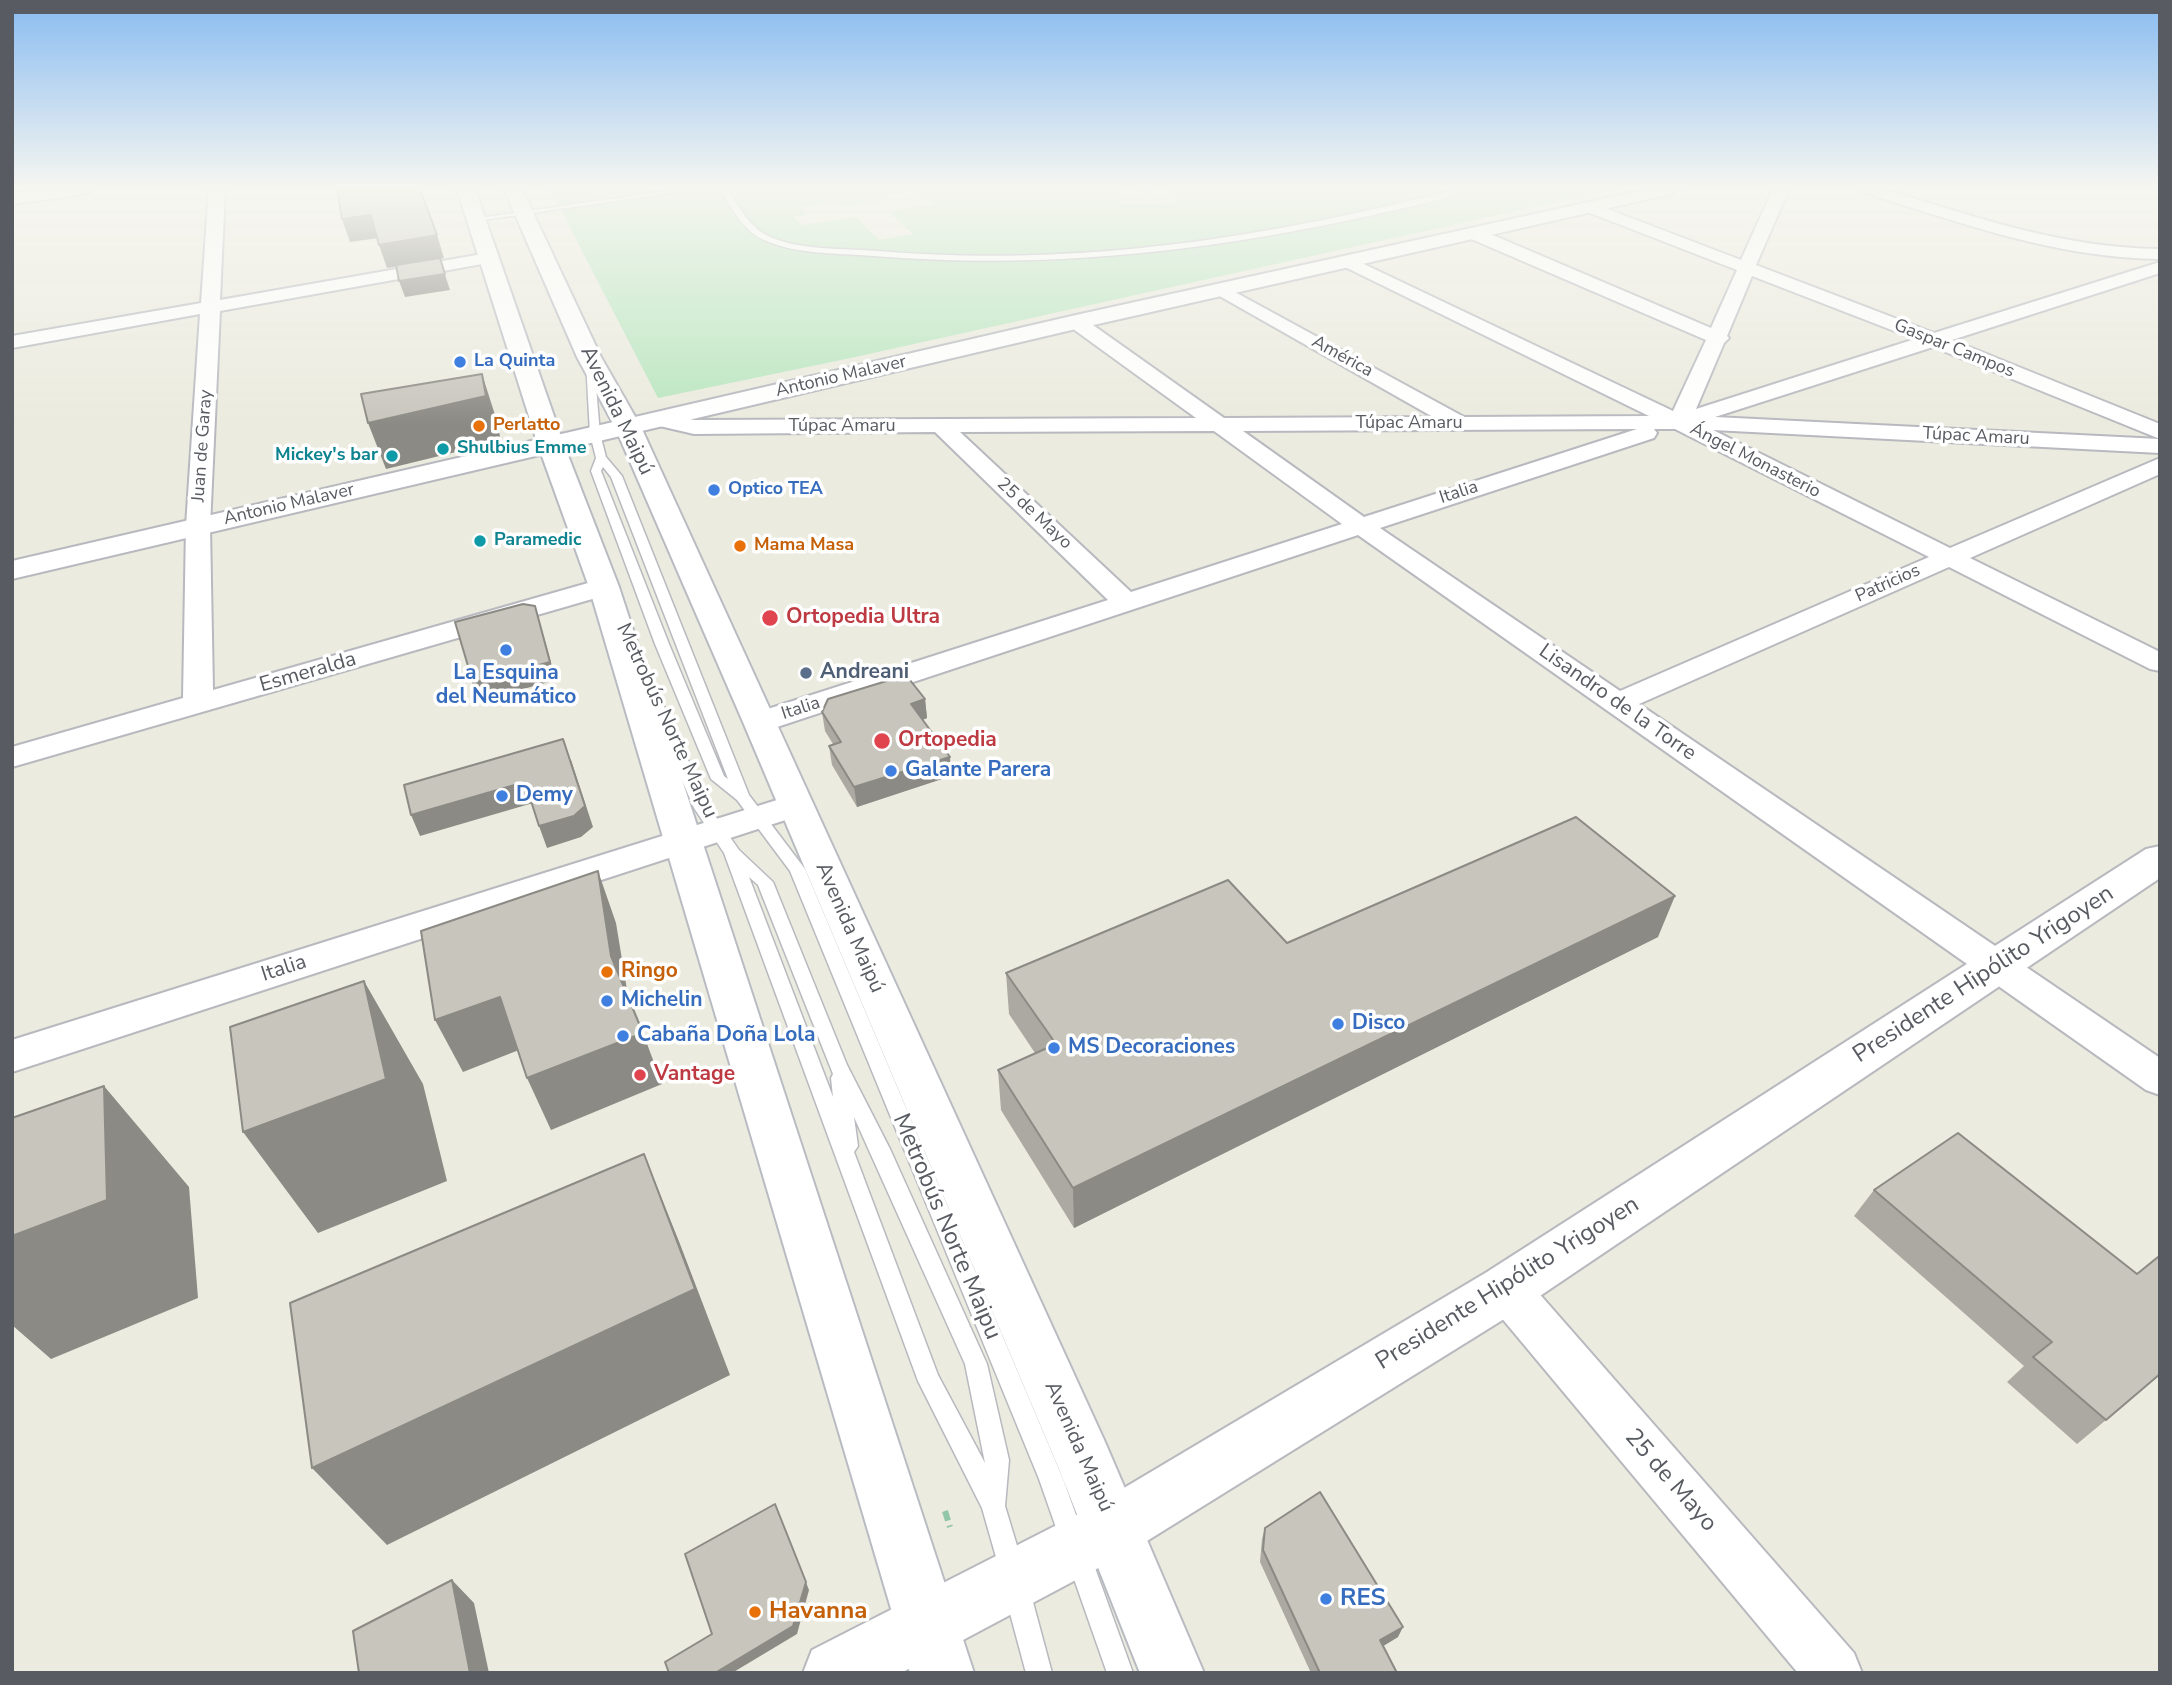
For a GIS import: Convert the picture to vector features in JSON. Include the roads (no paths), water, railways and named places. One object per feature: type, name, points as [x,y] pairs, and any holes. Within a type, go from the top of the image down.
[{"type":"main road","points":[[491,268],[551,445],[618,576],[711,841],[934,1648]]},
{"type":"main road","name":"Avenida Maipú","points":[[549,268],[621,435],[760,722],[765,806],[1095,1537],[1172,1673]]},
{"type":"main road","name":"Antonio Malaver","points":[[12,570],[551,445],[621,435],[1076,322],[1323,268]]},
{"type":"main road","name":"Presidente Hipólito Yrigoyen","points":[[835,1673],[934,1648],[1014,1579],[1095,1537],[1506,1289],[2160,859]]},
{"type":"street","name":"Juan de Garay","points":[[198,704],[198,526],[213,268]]},
{"type":"street","points":[[12,342],[434,268]]},
{"type":"street","name":"Ángel Monasterio","points":[[1361,268],[1679,422],[2160,663]]},
{"type":"street","points":[[1554,268],[1719,338]]},
{"type":"street","points":[[1679,422],[1719,338],[1745,268]]},
{"type":"street","name":"Gaspar Campos","points":[[1745,268],[1934,340],[2160,432]]},
{"type":"street","name":"Italia","points":[[760,722],[2158,268]]},
{"type":"street","name":"América","points":[[1222,290],[1462,424]]},
{"type":"street","name":"Lisandro de la Torre","points":[[1076,322],[1360,525],[2160,1079]]},
{"type":"street","name":"Túpac Amaru","points":[[621,435],[694,427],[1679,422],[2160,446]]},
{"type":"street","name":"25 de Mayo","points":[[941,426],[1126,602]]},
{"type":"street","name":"Patricios","points":[[1616,703],[2160,465]]},
{"type":"street","name":"Esmeralda","points":[[12,757],[198,704],[618,576]]},
{"type":"street","name":"Italia","points":[[12,1056],[711,841],[765,806]]},
{"type":"street","name":"25 de Mayo","points":[[1506,1289],[1834,1673]]},
{"type":"lane","name":"Metrobús Norte Maipu","points":[[589,357],[621,435],[616,476],[695,674],[765,806]]},
{"type":"lane","name":"Metrobús Norte Maipu","points":[[621,435],[596,471],[619,530],[650,562]]},
{"type":"lane","name":"Metrobús Norte Maipu","points":[[618,576],[635,547],[636,527]]},
{"type":"lane","name":"Metrobús Norte Maipu","points":[[619,530],[618,576],[662,644],[718,779],[765,806]]},
{"type":"lane","name":"Metrobús Norte Maipu","points":[[677,678],[680,639]]},
{"type":"lane","name":"Metrobús Norte Maipu","points":[[662,644],[695,674]]},
{"type":"lane","name":"Metrobús Norte Maipu","points":[[711,841],[765,882],[838,1065],[880,1149],[976,1364],[997,1460],[993,1506]]},
{"type":"lane","name":"Metrobús Norte Maipu","points":[[711,841],[816,1076],[929,1381],[993,1506],[1039,1673]]},
{"type":"lane","name":"Metrobús Norte Maipu","points":[[838,1065],[850,1167]]},
{"type":"lane","name":"Metrobús Norte Maipu","points":[[816,1076],[846,1124],[880,1149]]},
{"type":"lane","points":[[1095,1537],[1120,1673]]},
{"type":"place","name":"La Quinta","points":[[460,362]]},
{"type":"place","name":"Perlatto","points":[[479,426]]},
{"type":"place","name":"Shulbius Emme","points":[[443,449]]},
{"type":"place","name":"Mickey's bar","points":[[392,456]]},
{"type":"place","name":"Optico TEA","points":[[714,490]]},
{"type":"place","name":"Paramedic","points":[[480,541]]},
{"type":"place","name":"Mama Masa","points":[[740,546]]},
{"type":"place","name":"Ortopedia Ultra","points":[[770,618]]},
{"type":"place","name":"La Esquina del Neumático","points":[[506,650]]},
{"type":"place","name":"Andreani","points":[[806,673]]},
{"type":"place","name":"Ortopedia","points":[[882,741]]},
{"type":"place","name":"Galante Parera","points":[[891,771]]},
{"type":"place","name":"Demy","points":[[502,796]]},
{"type":"place","name":"Ringo","points":[[607,972]]},
{"type":"place","name":"Michelin","points":[[607,1001]]},
{"type":"place","name":"Disco","points":[[1338,1024]]},
{"type":"place","name":"Cabaña Doña Lola","points":[[623,1036]]},
{"type":"place","name":"MS Decoraciones","points":[[1054,1048]]},
{"type":"place","name":"Vantage","points":[[640,1075]]},
{"type":"place","name":"RES","points":[[1326,1599]]},
{"type":"place","name":"Havanna","points":[[755,1612]]}]
